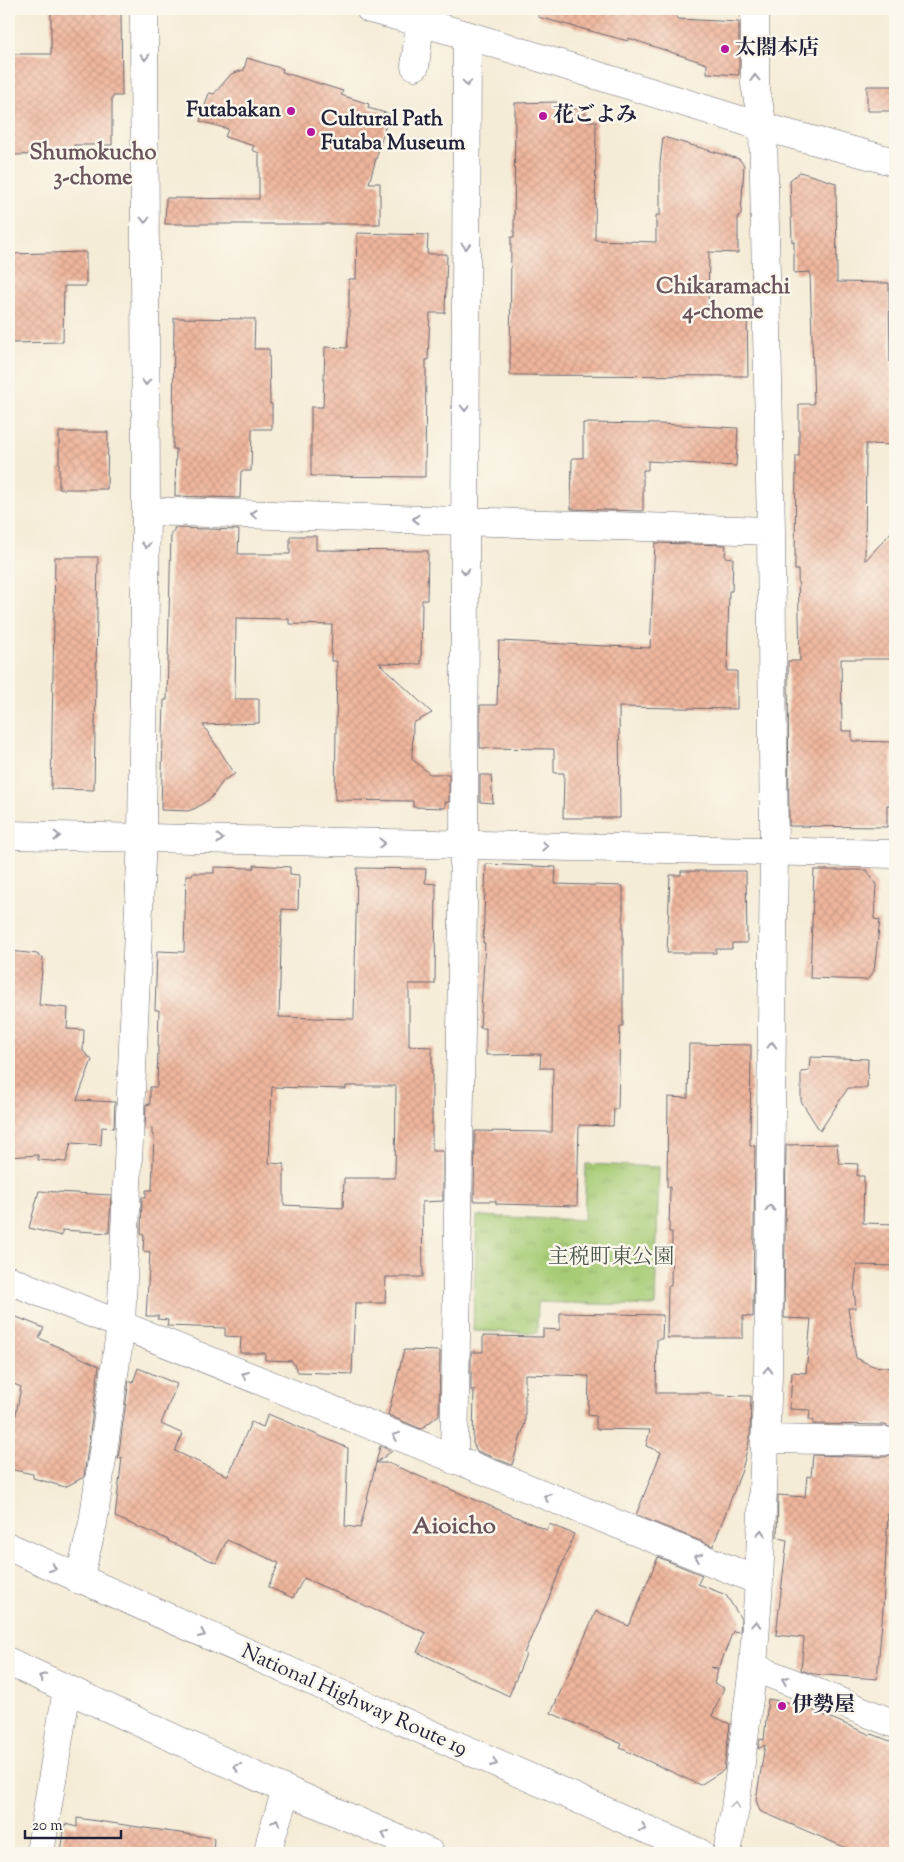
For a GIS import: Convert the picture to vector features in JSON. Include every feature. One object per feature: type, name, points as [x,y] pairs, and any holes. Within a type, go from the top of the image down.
[{"type":"main road","points":[[79,1580],[93,1523],[122,1325],[142,837],[146,511],[144,9]]},
{"type":"main road","points":[[370,9],[408,16],[763,126],[895,162]]},
{"type":"main road","points":[[727,1853],[735,1809],[753,1667],[759,1582],[768,1376],[774,851],[771,531],[763,126],[755,84],[755,9]]},
{"type":"main road","points":[[408,16],[415,66]]},
{"type":"main road","points":[[454,1460],[464,845],[467,35]]},
{"type":"main road","points":[[146,511],[771,531]]},
{"type":"main road","points":[[9,835],[895,854]]},
{"type":"main road","points":[[9,1280],[759,1582]]},
{"type":"main road","points":[[765,1439],[885,1442]]},
{"type":"main road","name":"National Highway Route 19","points":[[9,1547],[79,1580],[700,1853]]},
{"type":"main road","points":[[9,1662],[286,1790],[430,1853]]},
{"type":"main road","points":[[753,1667],[895,1724]]},
{"type":"main road","points":[[40,1853],[67,1689]]},
{"type":"main road","points":[[268,1853],[286,1790]]},
{"type":"green space","name":"主税町東公園","points":[[586,1164],[659,1167],[655,1306],[538,1302],[537,1333],[473,1331],[477,1216],[584,1220]]},
{"type":"building","points":[[51,9],[121,9],[122,96],[113,96],[112,98],[112,145],[74,145],[74,154],[9,155],[9,54],[51,54]]},
{"type":"building","points":[[539,9],[676,9],[677,19],[739,22],[739,75],[707,73],[707,64],[628,38],[628,41],[538,17]]},
{"type":"building","points":[[247,58],[283,69],[282,72],[343,91],[341,95],[369,104],[368,108],[389,114],[369,183],[380,183],[380,224],[165,224],[166,198],[259,199],[259,153],[252,150],[254,146],[225,137],[228,129],[200,121],[209,93],[214,94],[231,74],[244,70]]},
{"type":"building","points":[[867,86],[895,86],[895,111],[867,111]]},
{"type":"building","points":[[557,102],[557,109],[585,109],[585,121],[596,121],[595,240],[656,242],[656,215],[660,215],[660,164],[663,137],[739,159],[744,165],[741,215],[738,216],[738,253],[709,252],[708,310],[747,310],[748,376],[510,375],[511,237],[514,237],[515,103]]},
{"type":"building","points":[[800,172],[836,183],[837,282],[889,283],[890,362],[895,445],[866,444],[865,561],[895,528],[895,659],[841,659],[842,731],[852,731],[852,741],[892,742],[890,805],[887,805],[887,827],[789,826],[788,661],[800,661],[798,570],[795,570],[796,456],[799,456],[799,404],[814,404],[810,272],[794,273],[794,241],[792,242],[790,180]]},
{"type":"building","points":[[357,233],[428,235],[427,254],[447,254],[445,313],[430,313],[428,360],[426,360],[425,477],[311,476],[311,407],[323,407],[325,347],[347,348],[349,279],[356,279]]},
{"type":"building","points":[[86,252],[86,286],[64,286],[63,342],[9,343],[9,254]]},
{"type":"building","points":[[174,318],[255,319],[254,349],[269,349],[272,429],[252,429],[251,471],[241,471],[240,498],[175,496],[176,449],[173,449]]},
{"type":"building","points":[[583,423],[738,428],[736,466],[648,461],[648,470],[643,470],[643,511],[571,509],[572,458],[583,458]]},
{"type":"building","points":[[59,432],[108,432],[107,489],[59,489]]},
{"type":"building","points":[[174,528],[239,530],[238,554],[290,554],[290,536],[316,536],[316,550],[428,551],[427,600],[422,600],[421,664],[379,663],[432,713],[413,723],[412,759],[430,774],[449,774],[449,802],[445,802],[445,808],[413,807],[413,801],[335,800],[337,661],[331,661],[332,625],[289,624],[289,619],[236,618],[235,699],[259,699],[259,723],[203,725],[235,774],[224,780],[211,798],[196,808],[188,811],[161,810],[164,700],[167,700],[171,532],[174,532]]},
{"type":"building","points":[[655,543],[726,545],[725,557],[733,558],[732,591],[729,591],[727,671],[737,671],[737,709],[619,707],[620,818],[563,818],[564,773],[554,773],[554,749],[480,748],[480,705],[497,705],[499,641],[650,648]]},
{"type":"building","points":[[55,557],[98,557],[94,790],[51,789]]},
{"type":"building","points":[[480,775],[491,775],[493,803],[480,802]]},
{"type":"building","points":[[486,864],[556,867],[555,884],[623,886],[623,1026],[620,1026],[618,1109],[614,1109],[613,1126],[579,1125],[577,1206],[496,1204],[496,1201],[474,1201],[475,1131],[552,1132],[553,1068],[540,1068],[541,1054],[486,1055],[486,1028],[480,1028],[485,943],[483,943]]},
{"type":"building","points":[[254,865],[290,867],[290,874],[299,875],[298,910],[282,909],[279,1017],[354,1019],[357,868],[426,869],[425,883],[436,884],[435,984],[409,984],[409,1046],[432,1047],[432,1151],[443,1151],[443,1201],[422,1202],[423,1277],[386,1277],[385,1303],[355,1303],[352,1374],[298,1372],[292,1361],[265,1360],[265,1353],[240,1353],[241,1337],[225,1336],[225,1328],[167,1326],[168,1320],[157,1319],[159,1316],[146,1316],[150,1252],[143,1251],[144,1235],[141,1234],[142,1197],[146,1197],[146,1190],[152,1190],[154,1135],[152,1135],[152,1128],[145,1129],[146,1104],[150,1105],[150,1087],[157,1087],[159,1010],[155,1010],[157,951],[184,952],[186,875],[214,873],[214,867],[254,868]],"holes":[[[346,1086],[396,1086],[395,1178],[344,1178],[343,1208],[284,1205],[284,1164],[269,1163],[272,1087],[346,1089]]]},
{"type":"building","points":[[814,870],[867,870],[876,885],[874,919],[880,920],[874,971],[867,980],[810,978]]},
{"type":"building","points":[[681,871],[746,871],[747,943],[732,943],[732,949],[716,949],[716,953],[667,953],[670,875],[681,875]]},
{"type":"building","points":[[9,951],[38,954],[38,956],[43,957],[39,1005],[68,1008],[67,1029],[84,1030],[83,1051],[92,1060],[77,1100],[115,1102],[114,1128],[102,1127],[101,1145],[71,1143],[66,1162],[38,1160],[38,1155],[9,1157]]},
{"type":"building","points":[[689,1044],[751,1045],[750,1146],[755,1146],[753,1317],[743,1316],[743,1338],[667,1338],[668,1286],[671,1286],[672,1232],[669,1232],[670,1187],[667,1187],[668,1097],[688,1098]]},
{"type":"building","points":[[810,1057],[868,1059],[867,1088],[848,1088],[820,1131],[801,1101],[801,1072],[809,1071]]},
{"type":"building","points":[[837,1144],[839,1163],[858,1164],[857,1176],[864,1176],[863,1223],[895,1224],[895,1266],[857,1265],[854,1290],[856,1308],[848,1308],[856,1358],[873,1366],[895,1368],[895,1430],[885,1425],[813,1424],[814,1420],[809,1420],[810,1410],[790,1409],[792,1372],[806,1373],[811,1319],[784,1318],[786,1145]]},
{"type":"building","points":[[39,1191],[111,1195],[109,1233],[62,1230],[62,1236],[29,1228]]},
{"type":"building","points":[[560,1313],[663,1315],[662,1339],[657,1339],[656,1393],[711,1393],[711,1395],[751,1396],[750,1437],[742,1470],[713,1546],[636,1515],[661,1452],[646,1446],[650,1430],[596,1429],[596,1416],[588,1415],[589,1376],[525,1374],[525,1423],[512,1465],[477,1451],[473,1443],[474,1389],[471,1391],[471,1352],[483,1352],[483,1336],[543,1337],[543,1329],[560,1330]]},
{"type":"building","points":[[9,1314],[44,1328],[39,1338],[99,1366],[84,1477],[65,1487],[33,1478],[33,1474],[9,1469],[9,1452],[21,1387],[9,1382]]},
{"type":"building","points":[[404,1350],[440,1351],[439,1415],[421,1429],[388,1415]]},
{"type":"building","points":[[138,1368],[177,1384],[161,1424],[183,1434],[175,1451],[228,1476],[251,1422],[263,1427],[268,1414],[348,1448],[345,1526],[360,1528],[376,1463],[388,1463],[547,1530],[549,1524],[574,1534],[548,1600],[524,1653],[526,1654],[509,1696],[417,1652],[426,1633],[304,1578],[293,1598],[268,1587],[279,1563],[227,1540],[216,1563],[115,1517],[122,1457],[118,1459],[129,1380],[133,1382]]},
{"type":"building","points":[[380,1446],[392,1451],[376,1463]]},
{"type":"building","points":[[895,1452],[895,1514],[888,1514],[877,1679],[813,1674],[801,1670],[804,1638],[776,1635],[787,1540],[777,1537],[778,1495],[805,1497],[807,1476],[811,1477],[813,1455],[885,1457]]},
{"type":"building","points":[[658,1557],[702,1575],[698,1584],[726,1595],[741,1619],[740,1632],[733,1631],[719,1668],[710,1667],[718,1670],[714,1683],[724,1688],[712,1716],[730,1724],[724,1770],[700,1785],[620,1748],[622,1744],[551,1713],[596,1611],[629,1626]]},
{"type":"building","points":[[768,1699],[798,1704],[871,1735],[895,1743],[895,1853],[858,1853],[760,1811],[756,1800],[765,1745],[758,1749],[760,1739],[764,1740]]},
{"type":"building","points":[[77,1818],[214,1838],[213,1853],[61,1853],[65,1824],[77,1827]]},
{"type":"place","name":"太閤本店","points":[[725,49]]},
{"type":"place","name":"Futabakan","points":[[291,111]]},
{"type":"place","name":"花ごよみ","points":[[543,116]]},
{"type":"place","name":"Cultural Path Futaba Museum","points":[[311,132]]},
{"type":"place","name":"伊勢屋","points":[[782,1706]]},
{"type":"district","name":"Shumokucho 3-chome","points":[[93,166]]},
{"type":"district","name":"Chikaramachi 4-chome","points":[[723,300]]},
{"type":"district","name":"Aioicho","points":[[454,1527]]}]
